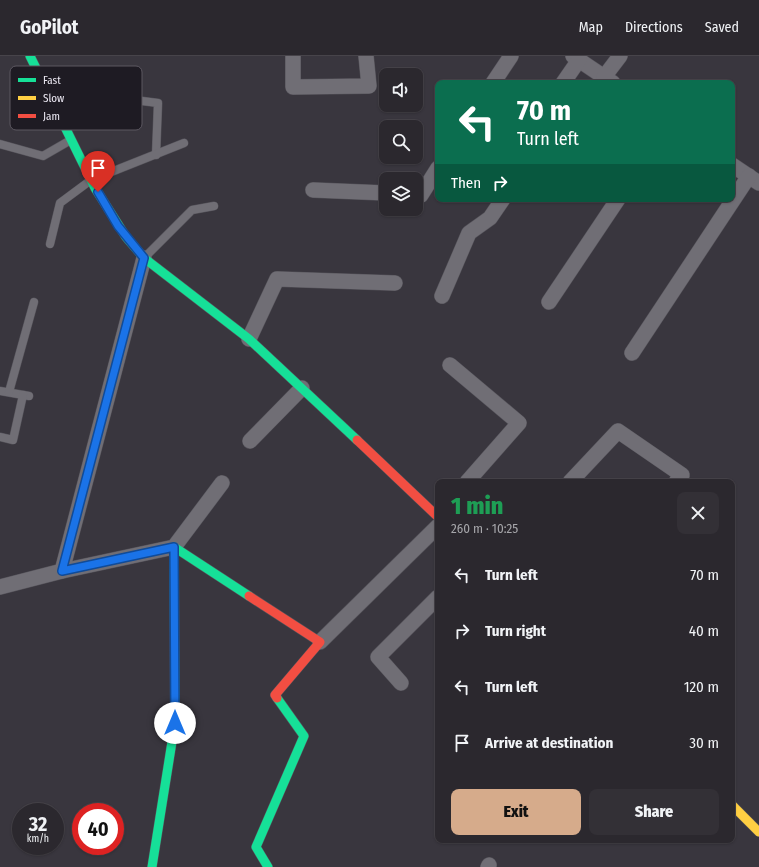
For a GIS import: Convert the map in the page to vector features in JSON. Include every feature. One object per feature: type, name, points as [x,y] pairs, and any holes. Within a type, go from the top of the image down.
[{"type":"street","points":[[30,56],[35,66]]},
{"type":"street","points":[[293,56],[293,87],[369,86],[366,56]]},
{"type":"street","points":[[495,80],[511,56]]},
{"type":"street","points":[[565,80],[576,58],[608,80],[620,56]]},
{"type":"street","points":[[67,130],[91,180],[118,226],[144,258],[249,339],[435,513]]},
{"type":"street","points":[[632,353],[754,180],[735,166]]},
{"type":"street","points":[[423,192],[435,173]]},
{"type":"street","points":[[313,190],[379,193]]},
{"type":"street","points":[[442,296],[469,233],[490,218],[501,202]]},
{"type":"street","points":[[549,302],[616,202]]},
{"type":"street","points":[[62,571],[144,258]]},
{"type":"street","points":[[249,339],[277,279],[395,283]]},
{"type":"street","points":[[450,365],[519,423],[470,479]]},
{"type":"street","points":[[250,441],[302,388]]},
{"type":"street","points":[[573,479],[618,431],[682,475],[679,479]]},
{"type":"street","points":[[152,867],[175,723],[174,547],[222,483]]},
{"type":"street","points":[[268,867],[256,847],[304,736],[275,694],[320,642],[435,529]]},
{"type":"street","points":[[0,587],[62,571],[174,547],[320,642]]},
{"type":"street","points":[[401,683],[378,657],[435,600]]},
{"type":"street","points":[[735,808],[759,832]]},
{"type":"lane","points":[[142,101],[158,103],[156,155]]},
{"type":"lane","points":[[0,144],[43,156],[72,140]]},
{"type":"lane","points":[[50,244],[60,203],[91,180],[184,143]]},
{"type":"lane","points":[[144,258],[192,210],[214,206]]},
{"type":"lane","points":[[9,392],[34,302]]},
{"type":"lane","points":[[0,391],[26,396],[13,440],[0,437]]},
{"type":"traffic: fast","points":[[30,56],[35,66]]},
{"type":"traffic: fast","points":[[66,130],[95,188],[126,237],[144,258],[249,339],[357,440]]},
{"type":"traffic: fast","points":[[152,867],[175,723],[174,547],[249,596]]},
{"type":"traffic: fast","points":[[268,867],[256,847],[304,736],[277,698]]},
{"type":"traffic: slow","points":[[735,808],[759,832]]},
{"type":"traffic: jam","points":[[357,440],[435,514]]},
{"type":"traffic: jam","points":[[249,596],[320,642],[275,695],[277,698]]},
{"type":"route","points":[[98,192],[118,226],[144,258],[62,571],[174,547],[175,723]]}]
